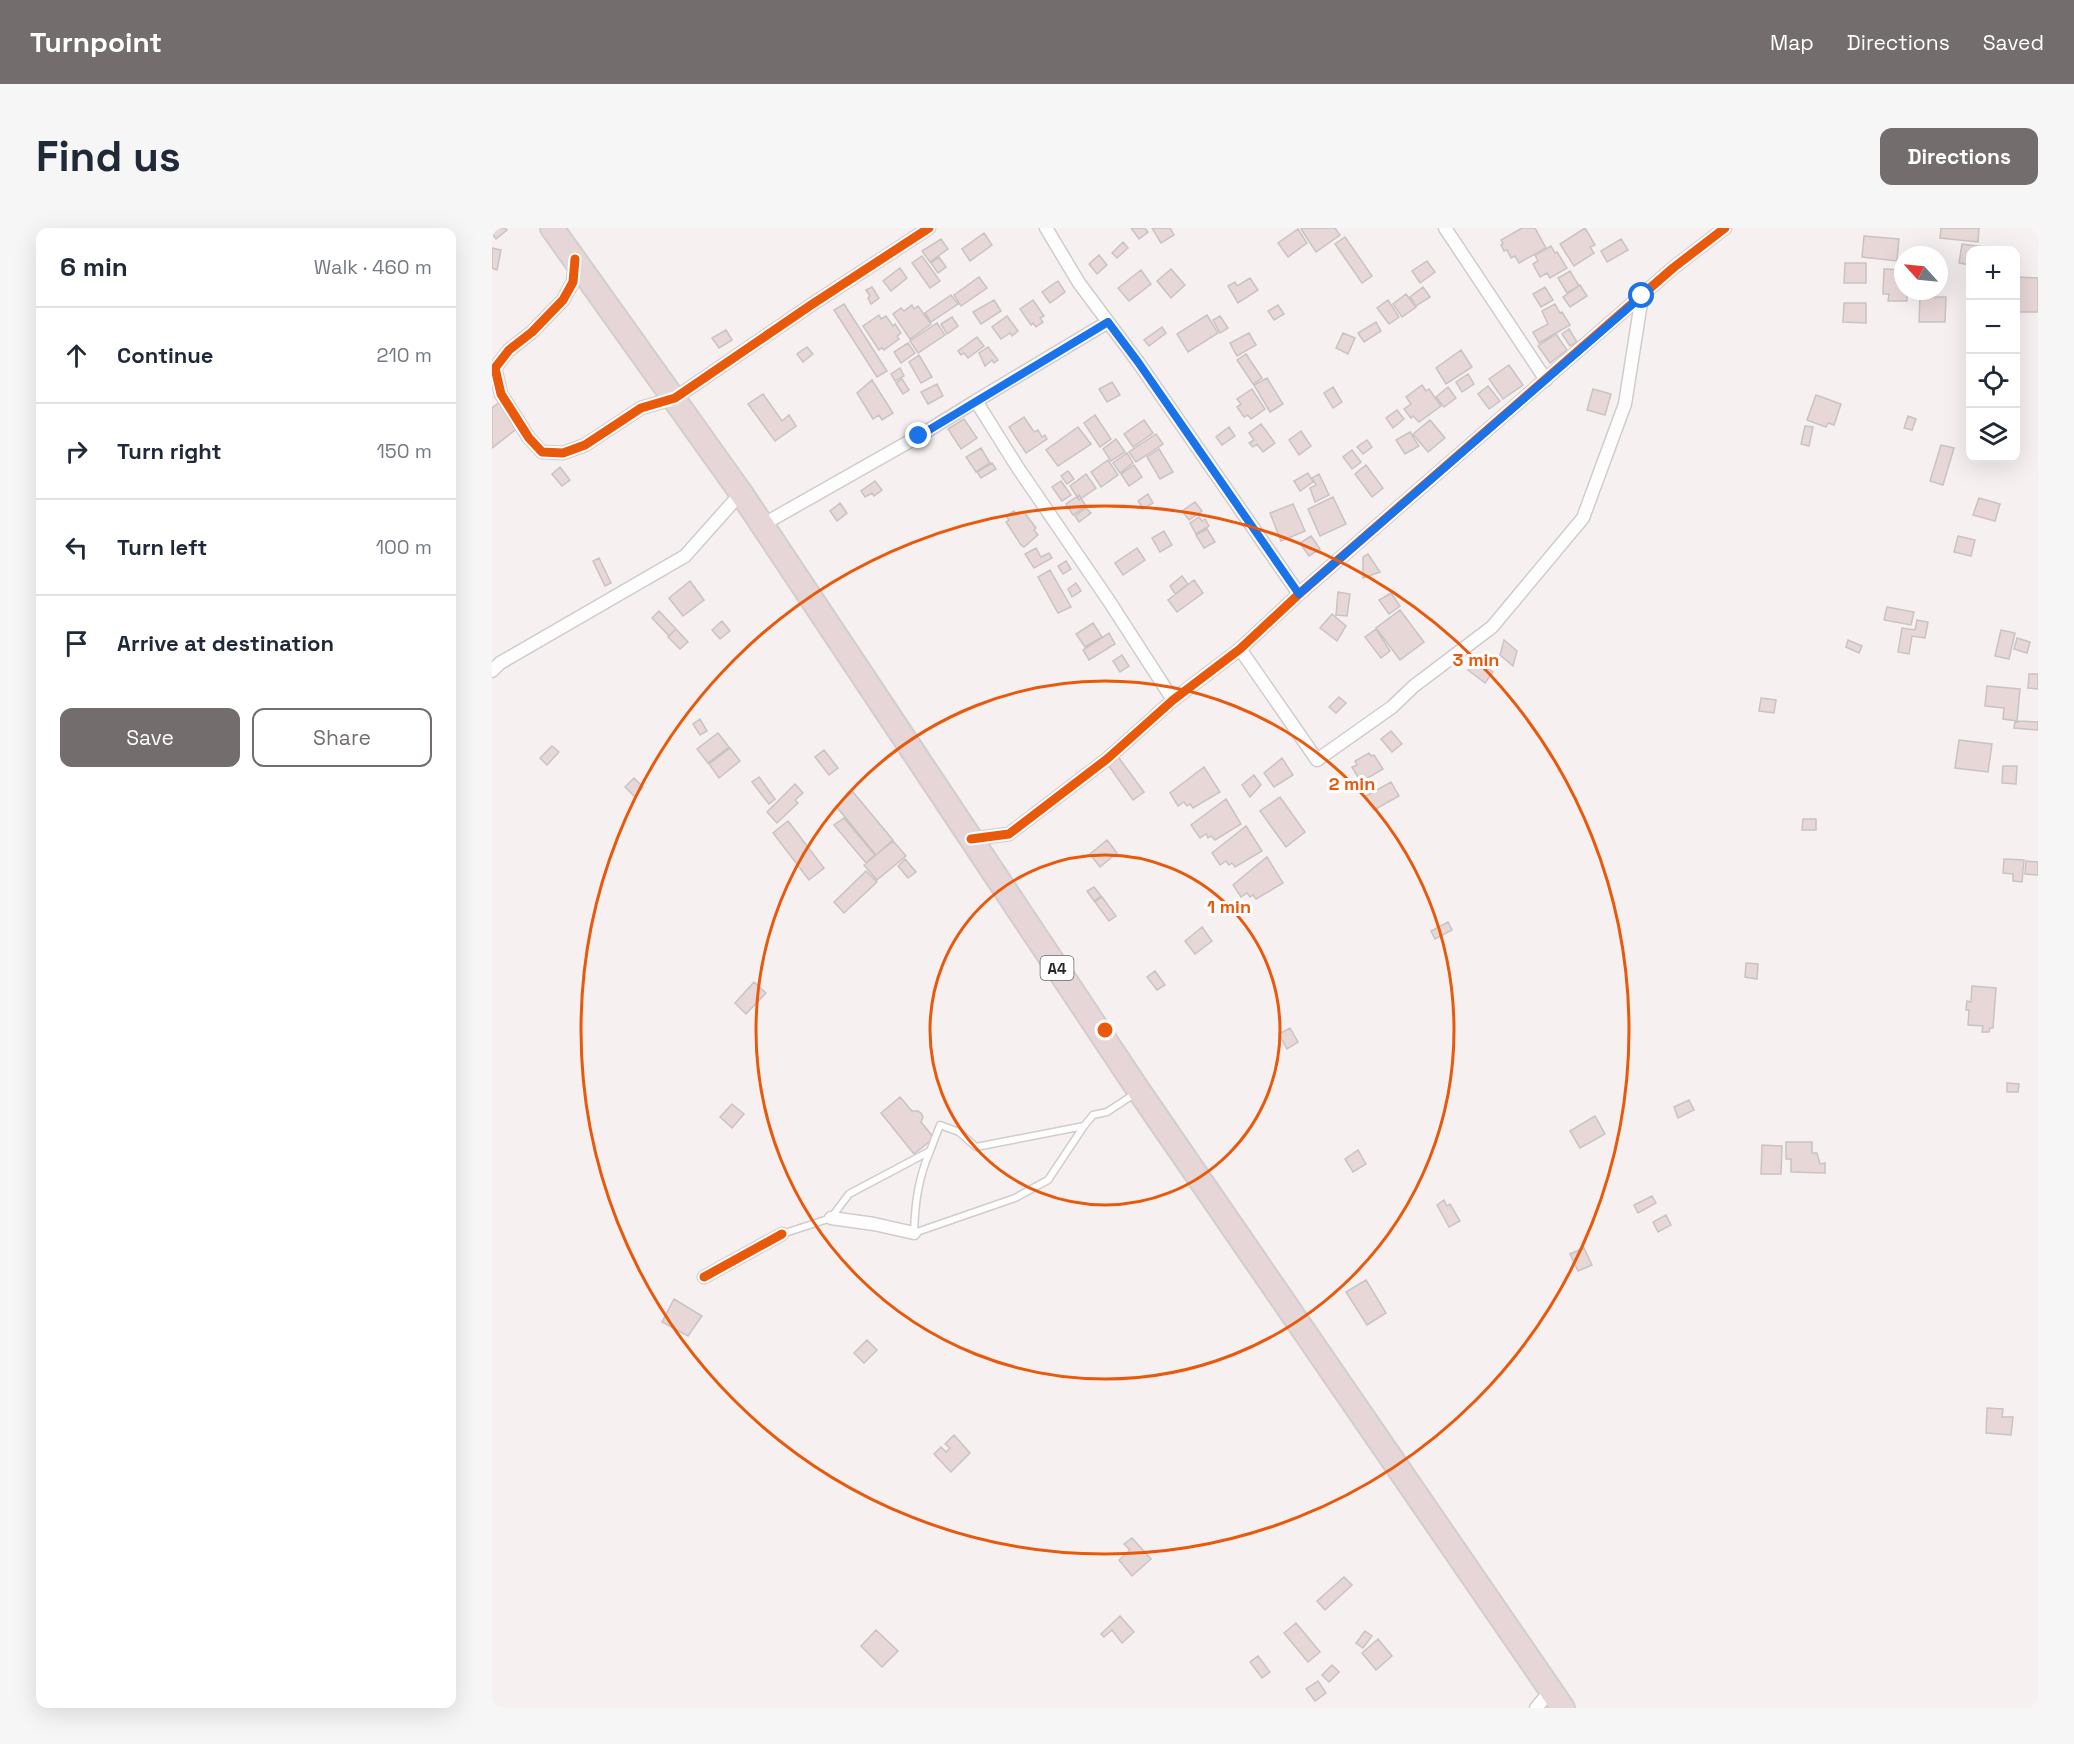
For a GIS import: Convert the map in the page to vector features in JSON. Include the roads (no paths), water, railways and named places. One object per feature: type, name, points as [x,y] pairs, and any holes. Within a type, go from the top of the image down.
[{"type":"highway","name":"A4","points":[[552,228],[741,493],[1139,1091],[1557,1699]]},
{"type":"street","points":[[1046,228],[1079,284],[1138,362],[1299,594]]},
{"type":"street","points":[[1444,228],[1546,380]]},
{"type":"street","points":[[970,839],[1009,834],[1107,759],[1173,700],[1240,649],[1299,594],[1642,296],[1725,228]]},
{"type":"street","points":[[575,259],[573,282],[563,300],[532,333],[509,350],[495,368],[501,394],[529,438],[542,452],[563,453],[585,445],[641,408],[675,398],[927,229]]},
{"type":"street","points":[[1240,649],[1317,760],[1392,707],[1414,686],[1492,627],[1583,518],[1624,404],[1642,296]]},
{"type":"street","points":[[762,525],[919,436],[1108,322]]},
{"type":"street","points":[[976,401],[1173,700]]},
{"type":"street","points":[[492,671],[500,663],[685,556],[741,493]]},
{"type":"street","points":[[831,1218],[914,1233]]},
{"type":"street","points":[[704,1277],[782,1234]]},
{"type":"street","points":[[1536,1708],[1557,1699]]},
{"type":"lane","points":[[1084,1126],[976,1147],[959,1132],[940,1125],[921,1173],[915,1201],[914,1233],[1015,1198],[1048,1180],[1093,1115],[1107,1112],[1139,1091]]},
{"type":"lane","points":[[782,1234],[831,1218],[849,1194],[930,1151]]}]
